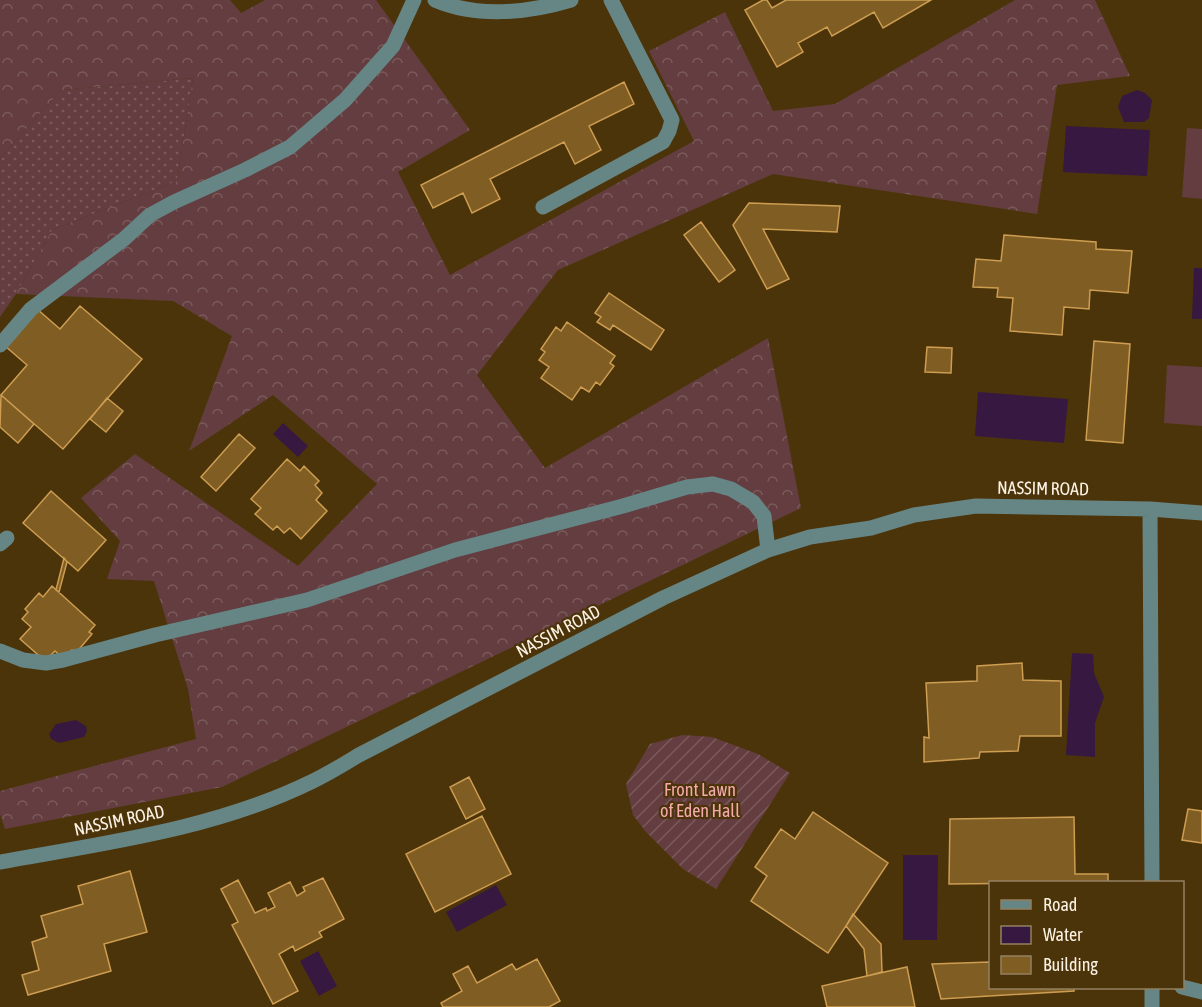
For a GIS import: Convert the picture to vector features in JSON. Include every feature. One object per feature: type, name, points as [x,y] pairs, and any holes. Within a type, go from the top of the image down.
[{"type":"street","points":[[0,345],[31,309],[124,239],[150,215],[290,147],[345,100],[393,46],[414,0]]},
{"type":"street","points":[[435,0],[528,10],[571,0]]},
{"type":"street","points":[[543,207],[663,142],[669,131],[672,120],[611,0]]},
{"type":"street","points":[[0,651],[23,660],[46,663],[63,660],[155,635],[307,600],[454,550],[687,487],[713,484],[731,489],[753,502],[764,516],[768,550]]},
{"type":"street","name":"NASSIM ROAD","points":[[0,862],[163,832],[273,798],[311,782],[359,754],[663,598],[768,550],[810,537],[871,528],[914,515],[976,506],[1150,509],[1202,513]]},
{"type":"street","points":[[1150,509],[1152,881]]},
{"type":"street","points":[[1184,988],[1202,992]]},
{"type":"street","points":[[1152,989],[1152,1007]]},
{"type":"green space","points":[[0,0],[230,0],[241,13],[265,0],[376,0],[470,130],[398,172],[450,275],[694,141],[649,51],[725,12],[773,111],[835,104],[1015,0],[1095,0],[1130,76],[1057,85],[1037,214],[773,174],[558,270],[477,375],[545,468],[768,338],[801,508],[222,787],[5,829],[0,814],[0,791],[196,739],[188,689],[154,581],[107,579],[120,541],[81,498],[135,454],[298,566],[377,484],[273,395],[189,451],[232,336],[173,301],[16,294],[52,230],[177,181],[193,78],[61,90],[0,158]]},
{"type":"green space","points":[[193,78],[177,181],[52,230],[16,294],[0,317],[0,158],[61,90]]},
{"type":"green space","points":[[1187,128],[1202,129],[1202,199],[1182,197]]},
{"type":"green space","points":[[1167,365],[1202,367],[1202,426],[1164,423]]},
{"type":"green space","name":"Front Lawn of Eden Hall","points":[[682,735],[712,737],[758,754],[790,773],[716,889],[683,869],[646,832],[633,815],[626,784],[650,744]]},
{"type":"water","points":[[1137,90],[1145,93],[1152,100],[1149,118],[1144,122],[1124,122],[1118,107],[1122,96]]},
{"type":"water","points":[[1066,126],[1150,130],[1147,176],[1063,172]]},
{"type":"water","points":[[1194,268],[1202,268],[1202,319],[1192,319]]},
{"type":"water","points":[[978,392],[1068,399],[1064,443],[975,436]]},
{"type":"water","points":[[283,423],[308,446],[298,457],[273,434]]},
{"type":"water","points":[[1072,653],[1093,654],[1094,673],[1104,697],[1095,723],[1095,757],[1066,755]]},
{"type":"water","points":[[76,720],[86,726],[87,731],[84,737],[59,743],[51,739],[49,734],[56,724]]},
{"type":"water","points":[[903,855],[938,855],[937,940],[903,940]]},
{"type":"water","points":[[496,885],[507,905],[457,932],[446,912]]},
{"type":"water","points":[[318,951],[337,986],[319,996],[300,961]]},
{"type":"building","points":[[767,0],[772,8],[786,0],[931,0],[883,28],[874,12],[832,36],[827,27],[798,43],[803,52],[777,67],[745,10]]},
{"type":"building","points":[[624,82],[634,104],[589,126],[601,150],[575,164],[564,142],[490,179],[500,199],[472,213],[463,193],[433,208],[421,185]]},
{"type":"building","points":[[749,203],[840,206],[837,232],[763,229],[789,279],[767,289],[733,225]]},
{"type":"building","points":[[701,222],[735,270],[719,282],[684,235]]},
{"type":"building","points":[[1004,235],[1096,242],[1096,249],[1132,251],[1128,293],[1090,290],[1089,309],[1064,307],[1062,335],[1010,331],[1013,298],[997,297],[998,288],[973,287],[976,259],[1001,261]]},
{"type":"building","points":[[609,293],[664,330],[651,350],[613,325],[610,330],[597,322],[601,317],[595,313]]},
{"type":"building","points":[[80,306],[142,359],[63,449],[1,395],[27,365],[5,346],[37,309],[60,329]]},
{"type":"building","points":[[567,322],[615,356],[610,363],[614,366],[600,385],[596,382],[589,392],[581,387],[572,400],[541,378],[549,367],[539,360],[545,352],[541,349],[556,327],[561,331]]},
{"type":"building","points":[[1094,341],[1130,344],[1123,443],[1086,440]]},
{"type":"building","points":[[927,347],[952,348],[951,373],[925,372]]},
{"type":"building","points":[[1,395],[34,424],[18,443],[0,427]]},
{"type":"building","points":[[107,398],[123,411],[106,432],[90,419]]},
{"type":"building","points":[[239,434],[255,448],[216,491],[201,477]]},
{"type":"building","points":[[287,459],[300,471],[304,466],[319,481],[315,485],[322,493],[316,500],[327,511],[301,539],[290,528],[284,533],[277,526],[273,530],[255,514],[261,508],[251,499]]},
{"type":"building","points":[[51,491],[106,540],[78,571],[23,523]]},
{"type":"building","points":[[64,558],[67,562],[59,592],[56,590]]},
{"type":"building","points":[[52,586],[95,625],[89,632],[92,634],[76,653],[72,650],[64,659],[55,651],[45,661],[20,639],[31,627],[22,619],[28,612],[25,609],[39,593],[43,597]]},
{"type":"building","points":[[1022,663],[1023,680],[1061,681],[1061,736],[1020,736],[1018,751],[980,752],[979,758],[924,762],[924,737],[929,738],[926,683],[977,681],[977,666]]},
{"type":"building","points":[[469,777],[485,809],[466,819],[450,787]]},
{"type":"building","points":[[1188,809],[1202,811],[1202,843],[1182,840]]},
{"type":"building","points":[[813,812],[888,863],[828,953],[751,901],[767,876],[755,867],[781,829],[795,839]]},
{"type":"building","points":[[482,816],[511,874],[435,912],[406,854]]},
{"type":"building","points":[[1074,817],[1075,874],[1108,874],[1108,881],[989,881],[989,883],[949,884],[950,819]]},
{"type":"building","points":[[130,871],[147,932],[104,944],[111,971],[28,995],[22,975],[39,970],[32,942],[47,937],[41,916],[83,904],[78,886]]},
{"type":"building","points":[[323,878],[344,919],[319,932],[322,937],[295,951],[293,946],[279,954],[298,991],[273,1004],[232,925],[238,922],[221,889],[238,880],[255,913],[275,907],[268,893],[290,882],[297,896],[305,891],[303,887]]},
{"type":"building","points":[[853,914],[881,944],[882,972],[867,976],[864,949],[846,926]]},
{"type":"building","points":[[537,959],[560,1001],[549,1007],[443,1007],[441,1003],[462,991],[453,974],[468,966],[477,983],[512,964],[516,970]]},
{"type":"building","points":[[989,962],[989,989],[1074,989],[1074,991],[941,999],[932,964]]},
{"type":"building","points":[[907,967],[915,1007],[827,1007],[822,986]]}]
